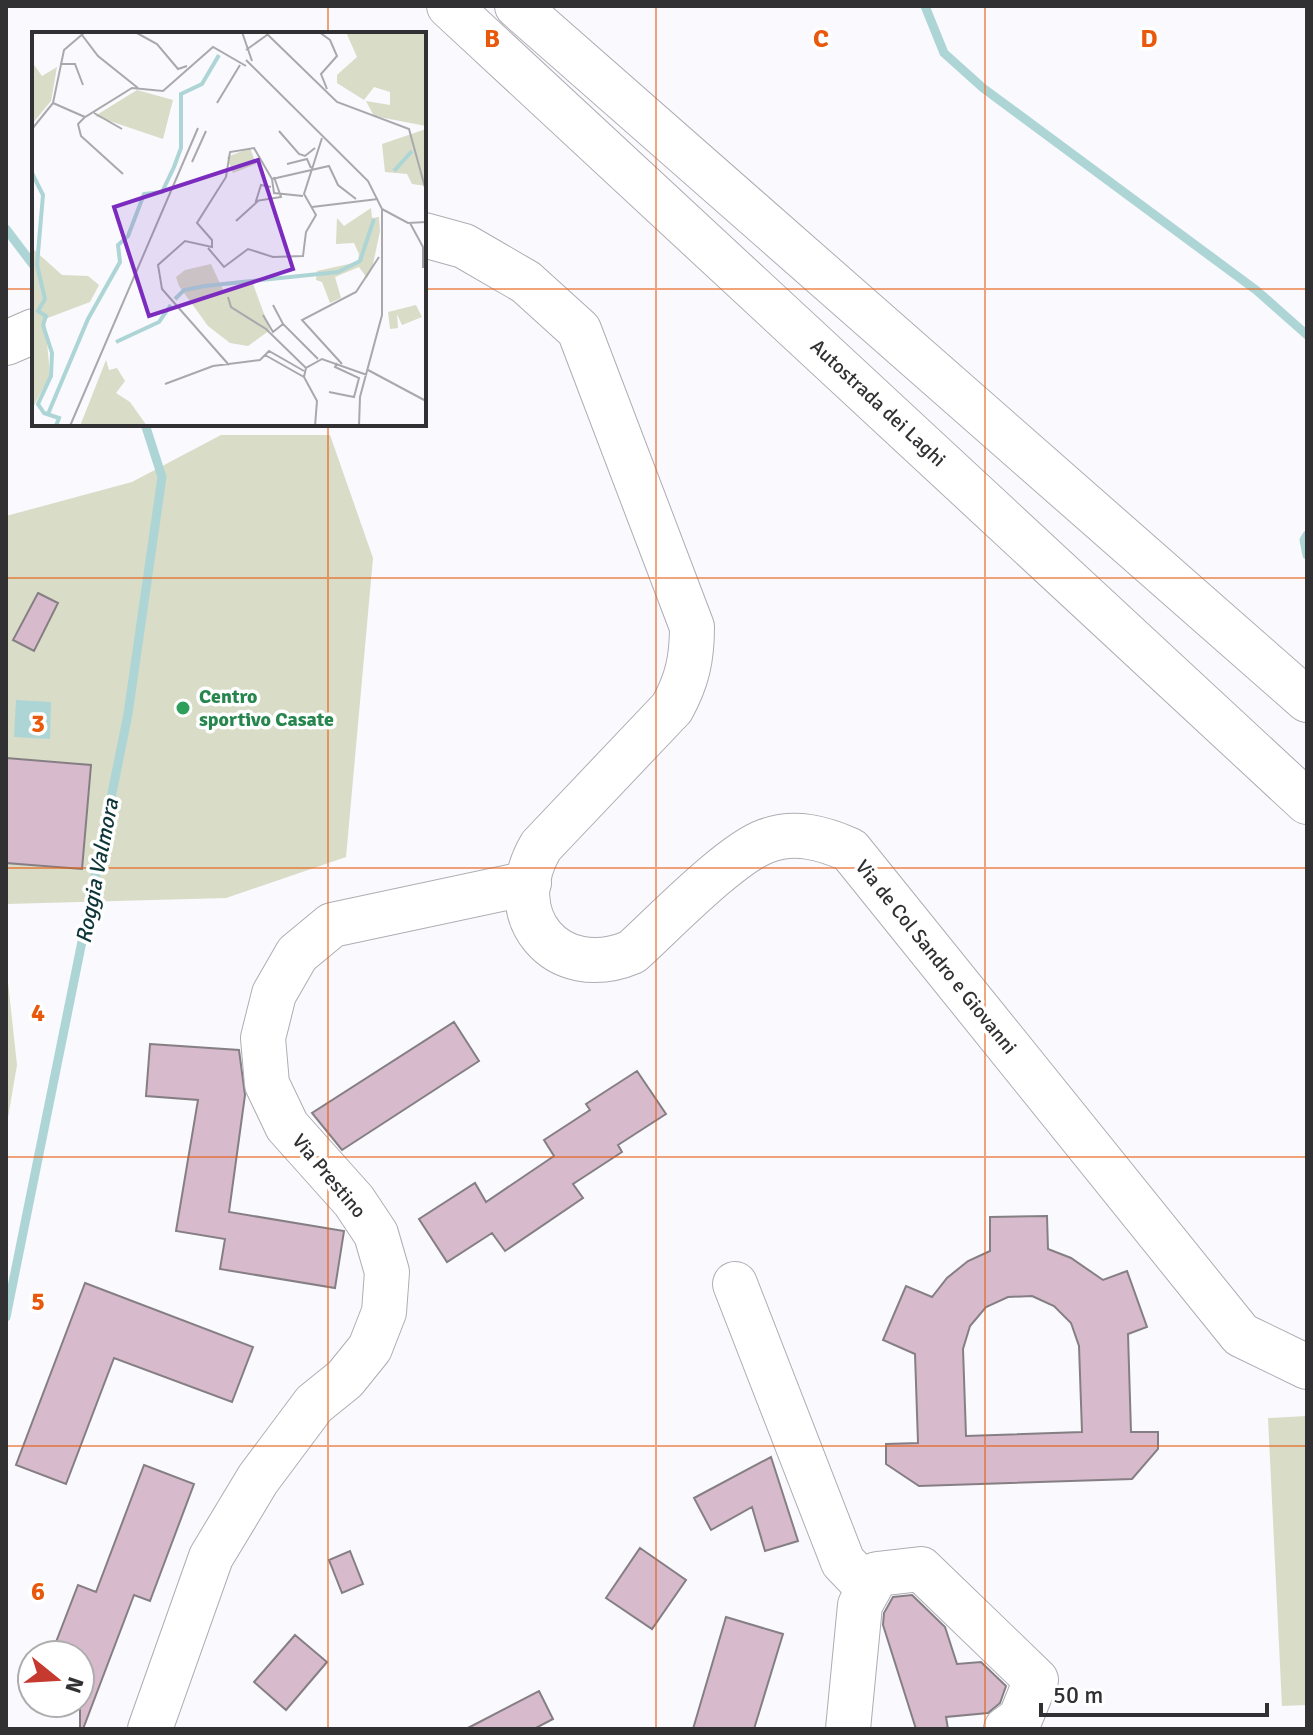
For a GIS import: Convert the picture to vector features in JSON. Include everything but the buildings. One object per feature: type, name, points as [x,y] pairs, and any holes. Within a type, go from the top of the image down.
[{"type":"main road","name":"Autostrada dei Laghi","points":[[449,6],[1307,802]]},
{"type":"main road","points":[[517,6],[1307,700]]},
{"type":"main road","name":"Via de Col Sandro e Giovanni","points":[[426,236],[464,246],[526,282],[579,330],[692,627],[692,656],[686,683],[672,708],[541,846],[529,865],[527,909],[536,929],[550,946],[579,959],[612,960],[632,952],[740,856],[766,841],[794,835],[823,838],[850,850],[1241,1335],[1307,1367]]},
{"type":"main road","points":[[6,343],[32,332]]},
{"type":"main road","name":"Via Prestino","points":[[150,1729],[211,1557],[258,1479],[314,1404],[345,1379],[370,1348],[384,1312],[387,1272],[376,1234],[354,1201],[287,1126],[267,1084],[263,1038],[274,994],[297,954],[332,925],[529,883]]},
{"type":"main road","points":[[735,1284],[843,1562],[869,1589]]},
{"type":"main road","points":[[848,1729],[860,1605],[877,1574],[921,1569],[1036,1680],[1020,1719],[1006,1729]]},
{"type":"green space","name":"Centro sportivo Casate","points":[[221,435],[330,435],[373,558],[346,857],[226,898],[6,904],[6,516],[132,482]]},
{"type":"green space","points":[[6,964],[17,1065],[6,1129]]},
{"type":"green space","points":[[1307,1416],[1307,1705],[1282,1706],[1268,1418]]},
{"type":"water","points":[[16,700],[51,702],[50,739],[14,737]]},
{"type":"waterway","points":[[925,6],[944,53],[983,88],[1256,290],[1307,335]]},
{"type":"waterway","name":"Roggia Valmora","points":[[6,229],[32,263]]},
{"type":"waterway","name":"Roggia Valmora","points":[[6,1317],[128,714],[162,477],[146,426]]},
{"type":"waterway","points":[[1307,535],[1304,540],[1307,555]]},
{"type":"place","name":"Centro sportivo Casate","points":[[183,708]]}]
